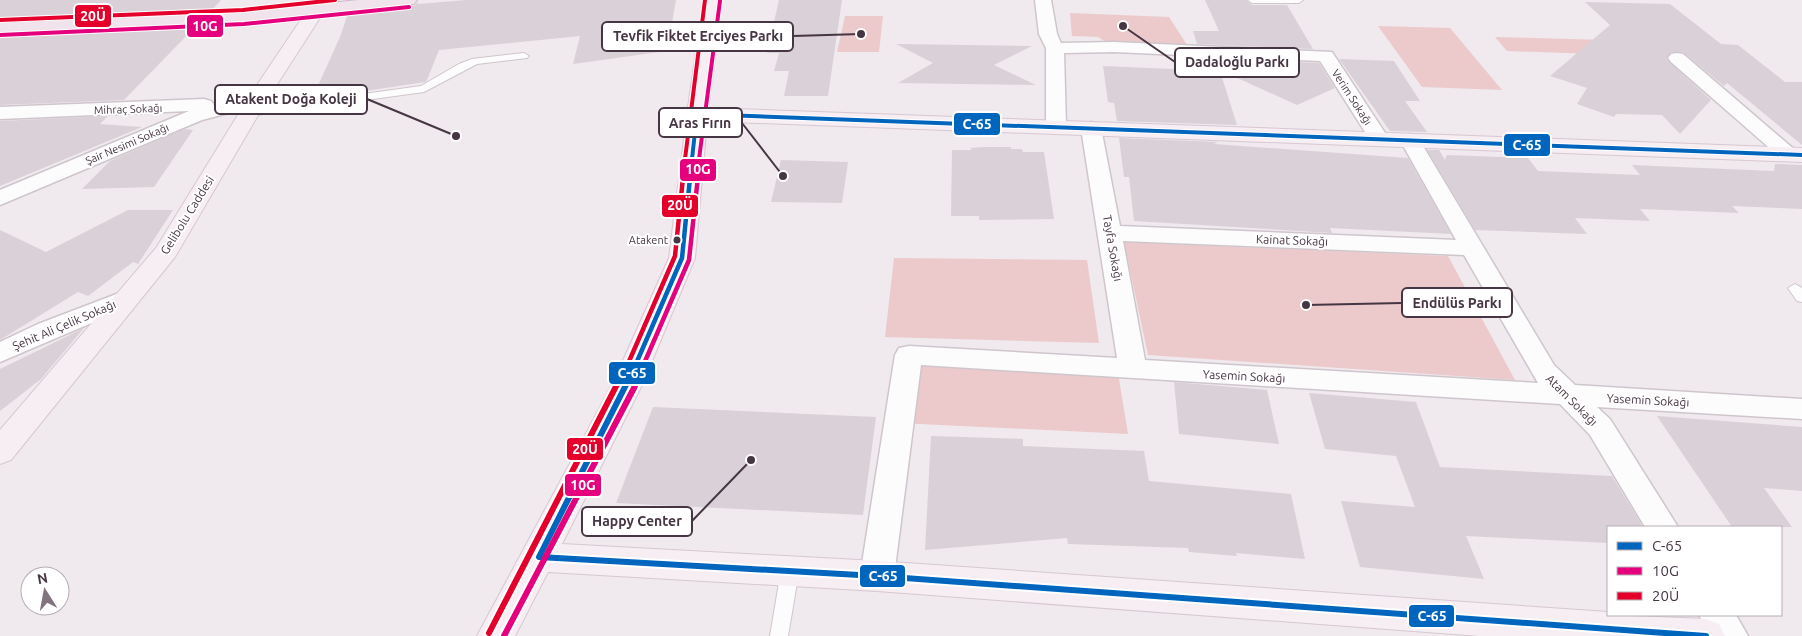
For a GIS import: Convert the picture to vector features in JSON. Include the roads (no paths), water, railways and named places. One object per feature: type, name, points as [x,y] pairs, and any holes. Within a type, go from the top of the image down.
[{"type":"main road","points":[[0,28],[200,20],[408,0]]},
{"type":"street","points":[[496,636],[539,557],[627,385],[682,258],[697,114],[712,0]]},
{"type":"street","points":[[1043,0],[1048,34],[1055,48],[1056,127]]},
{"type":"street","name":"Gelibolu Caddesi","points":[[0,452],[166,252],[253,107],[316,10]]},
{"type":"street","name":"Verim Sokağı","points":[[1055,48],[1114,47],[1326,56],[1379,139]]},
{"type":"street","points":[[1677,58],[1795,154]]},
{"type":"street","name":"Mihraç Sokağı","points":[[0,113],[175,107],[253,107]]},
{"type":"street","name":"Şair Nesimi Sokağı","points":[[0,198],[195,116],[253,107]]},
{"type":"street","points":[[697,114],[1795,154]]},
{"type":"street","name":"Tayfa Sokağı","points":[[1092,128],[1133,369]]},
{"type":"street","name":"Atam Sokağı","points":[[1410,140],[1544,372],[1600,427],[1661,526]]},
{"type":"street","name":"Kainat Sokağı","points":[[1111,233],[1472,248]]},
{"type":"street","name":"Şehit Ali Çelik Sokağı","points":[[0,353],[47,330],[127,298]]},
{"type":"street","name":"Yasemin Sokağı","points":[[877,576],[908,355],[1802,408]]},
{"type":"street","points":[[539,557],[877,576],[1489,628],[1706,636]]},
{"type":"street","points":[[1718,616],[1730,636]]},
{"type":"lane","points":[[1252,0],[1299,0]]},
{"type":"lane","points":[[253,107],[424,89],[462,66],[475,61],[524,56]]},
{"type":"lane","points":[[780,636],[790,571]]},
{"type":"place","name":"Dadaloğlu Parkı","points":[[1123,26]]},
{"type":"place","name":"Tevfik Fiktet Erciyes Parkı","points":[[861,34]]},
{"type":"place","name":"Atakent Doğa Koleji","points":[[456,136]]},
{"type":"place","name":"Aras Fırın","points":[[783,176]]},
{"type":"place","name":"Atakent","points":[[677,240]]},
{"type":"place","name":"Endülüs Parkı","points":[[1306,305]]},
{"type":"place","name":"Happy Center","points":[[751,460]]}]
